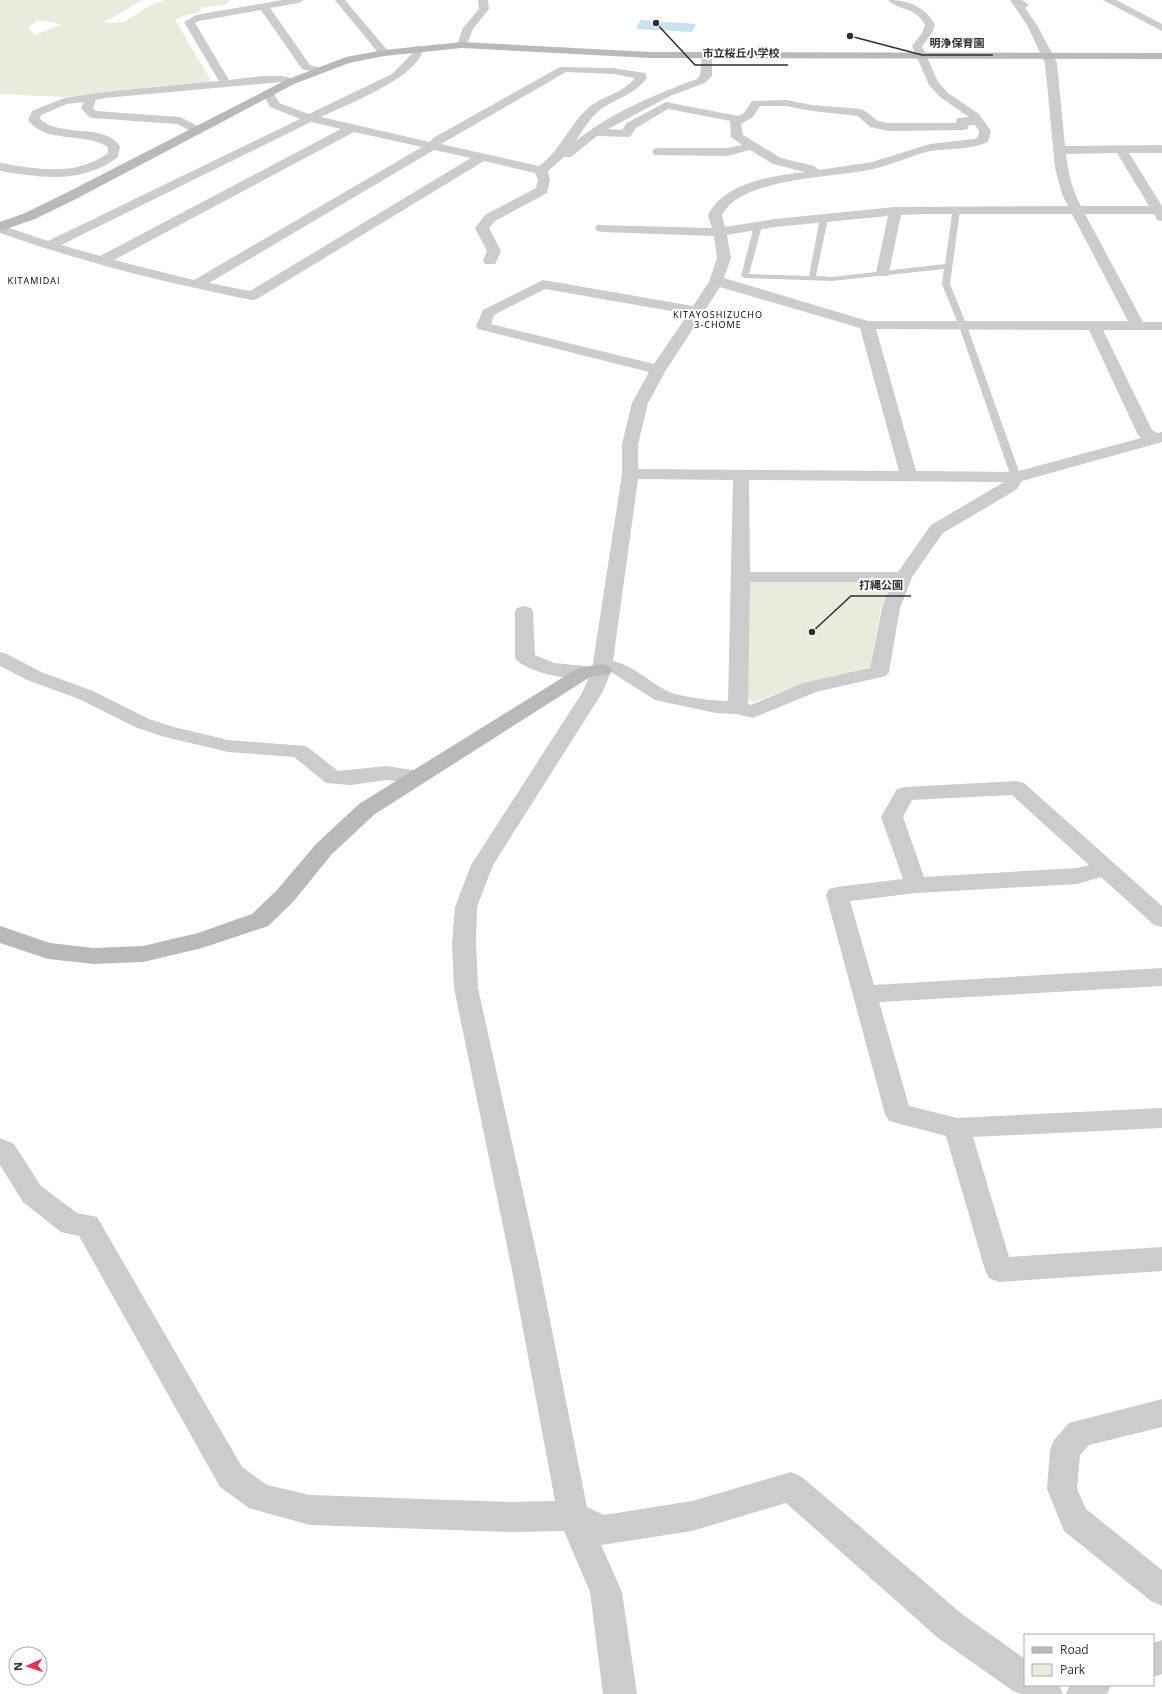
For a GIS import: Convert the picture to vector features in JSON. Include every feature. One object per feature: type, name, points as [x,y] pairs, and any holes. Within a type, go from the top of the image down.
[{"type":"street","points":[[226,84],[189,22],[196,18],[299,0]]},
{"type":"street","points":[[340,0],[384,53]]},
{"type":"street","points":[[620,1694],[606,1592],[573,1516],[525,1265],[466,988],[464,943],[466,907],[482,865],[592,693],[630,474],[630,444],[640,402],[658,370],[716,282],[724,258],[720,232],[715,215],[722,203],[740,192],[776,181],[882,164],[916,151],[978,142],[984,139],[985,131],[975,116],[944,95],[932,83],[918,46],[927,33],[930,25],[927,17],[923,12],[893,0]]},
{"type":"street","points":[[1015,0],[1024,5],[1018,6],[1032,25],[1051,63],[1061,168],[1068,194],[1138,326]]},
{"type":"street","points":[[1108,0],[1162,28]]},
{"type":"street","points":[[462,45],[468,28],[484,9],[487,1]]},
{"type":"street","points":[[263,6],[306,66],[316,70]]},
{"type":"street","points":[[0,228],[36,213],[316,70],[346,60],[384,53],[462,45],[576,53],[707,56],[1162,56]]},
{"type":"street","points":[[48,246],[396,76],[418,55],[418,49]]},
{"type":"street","points":[[560,153],[568,154],[594,132],[666,94],[701,81],[706,76],[707,56]]},
{"type":"street","points":[[196,285],[434,145],[437,141],[564,69],[619,72],[641,75],[641,78],[633,89],[598,107],[581,121],[560,153],[554,160],[541,170],[434,145],[309,118],[274,105],[269,94]]},
{"type":"street","points":[[0,167],[42,172],[73,172],[99,165],[114,154],[114,146],[104,140],[52,130],[38,125],[34,120],[36,113],[48,106],[64,101],[91,97],[281,79],[290,82]]},
{"type":"street","points":[[91,97],[87,108],[92,114],[180,121],[198,131]]},
{"type":"street","points":[[816,174],[810,169],[777,160],[737,137],[735,122],[749,116],[756,103],[786,103],[812,108],[861,113],[874,124],[888,126],[964,126],[961,121],[979,121]]},
{"type":"street","points":[[594,132],[626,134],[631,126],[666,105],[726,116],[739,120]]},
{"type":"street","points":[[104,260],[352,128]]},
{"type":"street","points":[[658,152],[727,152],[752,146]]},
{"type":"street","points":[[1060,150],[1162,150]]},
{"type":"street","points":[[1120,150],[1161,212]]},
{"type":"street","points":[[0,228],[48,246],[196,285],[252,296],[482,157]]},
{"type":"street","points":[[490,261],[494,250],[482,228],[490,218],[542,190],[544,180],[541,170]]},
{"type":"street","points":[[602,228],[720,232],[824,218],[894,211],[1076,210],[1161,212]]},
{"type":"street","points":[[883,273],[894,211]]},
{"type":"street","points":[[716,282],[728,283],[867,325],[1162,326]]},
{"type":"street","points":[[658,370],[483,326],[488,313],[543,284],[696,311]]},
{"type":"street","points":[[867,325],[909,476]]},
{"type":"street","points":[[1094,326],[1145,433],[1158,438]]},
{"type":"street","points":[[630,474],[1016,477],[1158,438]]},
{"type":"street","points":[[738,708],[741,577],[741,475]]},
{"type":"street","points":[[524,612],[525,658],[536,665],[557,670],[618,668],[662,696],[716,708],[738,708],[753,712],[810,687],[879,672],[891,608],[903,577],[937,529],[1010,486],[1016,477]]},
{"type":"street","points":[[741,577],[903,577]]},
{"type":"street","points":[[0,658],[34,676],[86,695],[142,722],[168,732],[228,746],[299,751],[333,778],[351,778],[387,773],[417,777]]},
{"type":"street","points":[[0,934],[48,951],[94,956],[143,954],[202,940],[260,920],[285,896],[324,849],[367,809],[417,777],[597,669]]},
{"type":"street","points":[[916,885],[892,817],[904,794],[1017,788],[1162,919]]},
{"type":"street","points":[[1105,868],[1077,876],[916,885],[836,895],[898,1114],[957,1128],[1162,1118]]},
{"type":"street","points":[[865,994],[1162,977]]},
{"type":"street","points":[[957,1128],[999,1270],[1162,1259]]},
{"type":"street","points":[[0,1148],[5,1151],[32,1194],[71,1224],[86,1225],[231,1477],[260,1498],[310,1510],[510,1517],[573,1516],[603,1530],[692,1516],[791,1487],[950,1626],[1024,1678]]},
{"type":"street","points":[[1162,1413],[1080,1433],[1065,1450],[1062,1489],[1075,1520],[1162,1590]]},
{"type":"street","points":[[1035,1686],[1046,1694]]},
{"type":"street","points":[[1083,1694],[1093,1686]]},
{"type":"lane","points":[[956,210],[946,284],[963,326],[1016,477]]},
{"type":"lane","points":[[812,278],[824,218]]},
{"type":"lane","points":[[758,226],[744,276],[832,279],[949,266]]},
{"type":"green space","points":[[0,0],[143,0],[103,23],[124,22],[151,5],[165,0],[229,0],[227,4],[201,8],[199,13],[186,15],[175,20],[212,82],[66,97],[0,94]],"holes":[[[38,20],[63,24],[35,35],[28,28]]]},
{"type":"green space","points":[[754,581],[885,581],[892,587],[881,608],[872,656],[875,662],[865,670],[791,688],[754,702],[748,700],[747,583]]},
{"type":"water","points":[[640,20],[696,24],[692,32],[636,29]]},
{"type":"place","name":"市立桜丘小学校","points":[[656,23]]},
{"type":"place","name":"明浄保育園","points":[[850,36]]},
{"type":"place","name":"打縄公園","points":[[812,632]]},
{"type":"district","name":"KITAMIDAI","points":[[34,280]]},
{"type":"district","name":"KITAYOSHIZUCHO 3-CHOME","points":[[718,320]]}]
